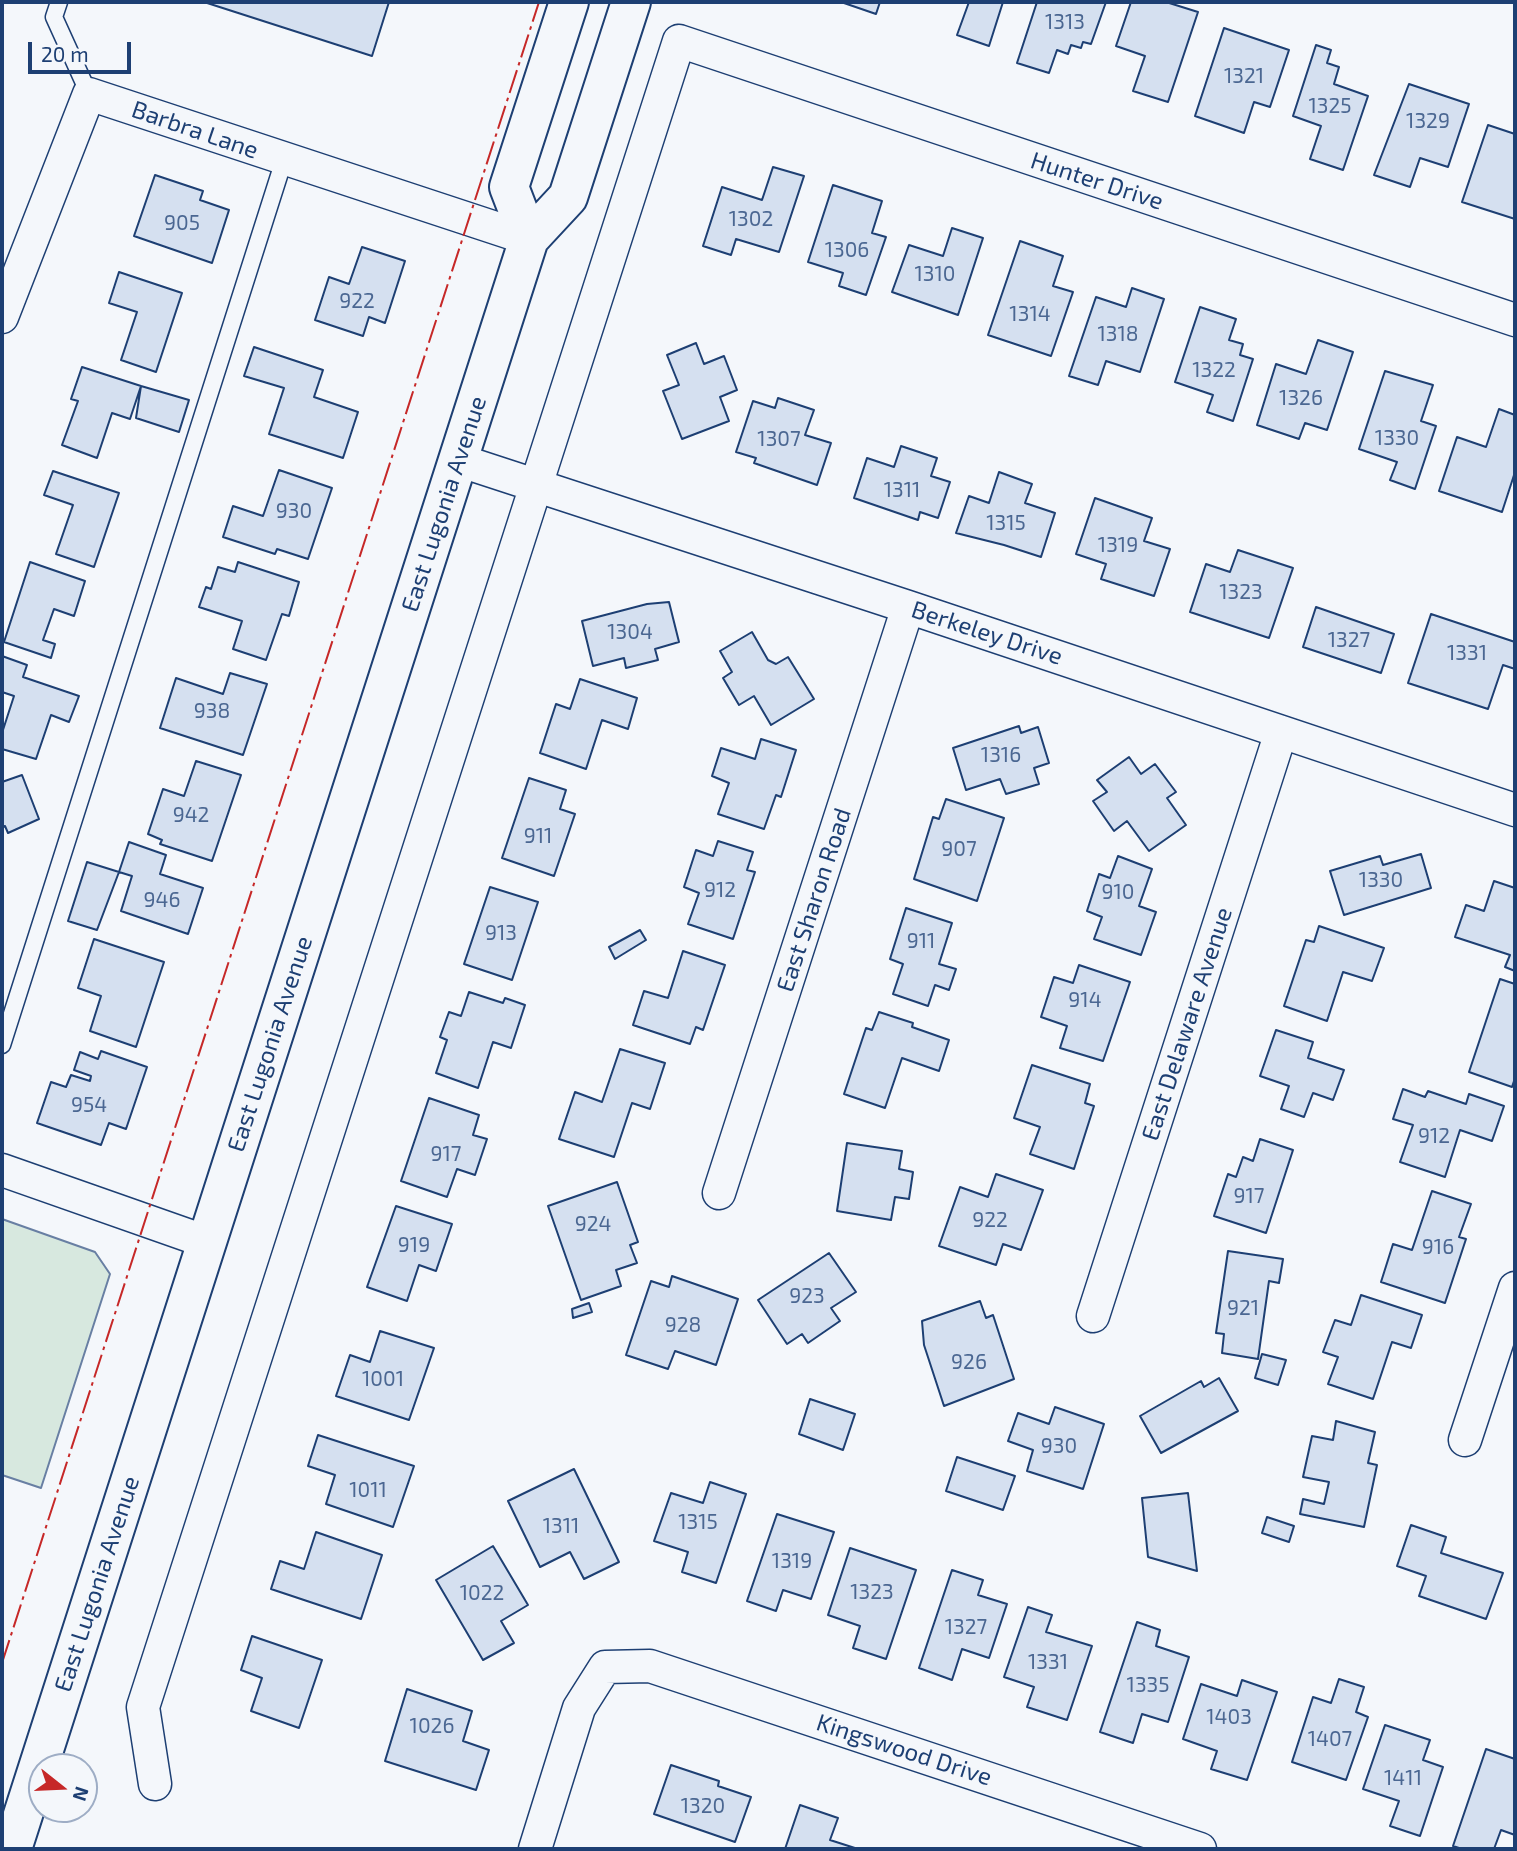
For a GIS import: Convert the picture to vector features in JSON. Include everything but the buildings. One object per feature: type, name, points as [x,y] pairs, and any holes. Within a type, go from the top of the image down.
[{"type":"main road","points":[[529,239],[509,187],[569,2]]},
{"type":"main road","name":"East Lugonia Avenue","points":[[12,1849],[529,239],[568,197],[631,2]]},
{"type":"street","name":"Hunter Drive","points":[[535,486],[679,41],[1515,320]]},
{"type":"street","name":"Barbra Lane","points":[[89,94],[529,239]]},
{"type":"street","points":[[2,317],[89,94]]},
{"type":"street","name":"Berkeley Drive","points":[[458,460],[1515,810]]},
{"type":"street","points":[[155,1784],[143,1707],[535,486]]},
{"type":"street","name":"East Sharon Road","points":[[719,1193],[908,607]]},
{"type":"street","name":"East Delaware Avenue","points":[[1093,1316],[1281,732]]},
{"type":"street","points":[[2,1170],[207,1242]]},
{"type":"street","points":[[1465,1440],[1515,1287]]},
{"type":"street","name":"Kingswood Drive","points":[[535,1849],[579,1708],[606,1667],[650,1666],[1200,1849]]},
{"type":"lane","points":[[59,2],[54,17],[89,94]]},
{"type":"lane","points":[[2,1045],[284,160]]},
{"type":"shaded area","points":[[2,1219],[95,1252],[110,1274],[41,1488],[2,1475]]},
{"type":"power","points":[[2,1663],[539,2]]}]
